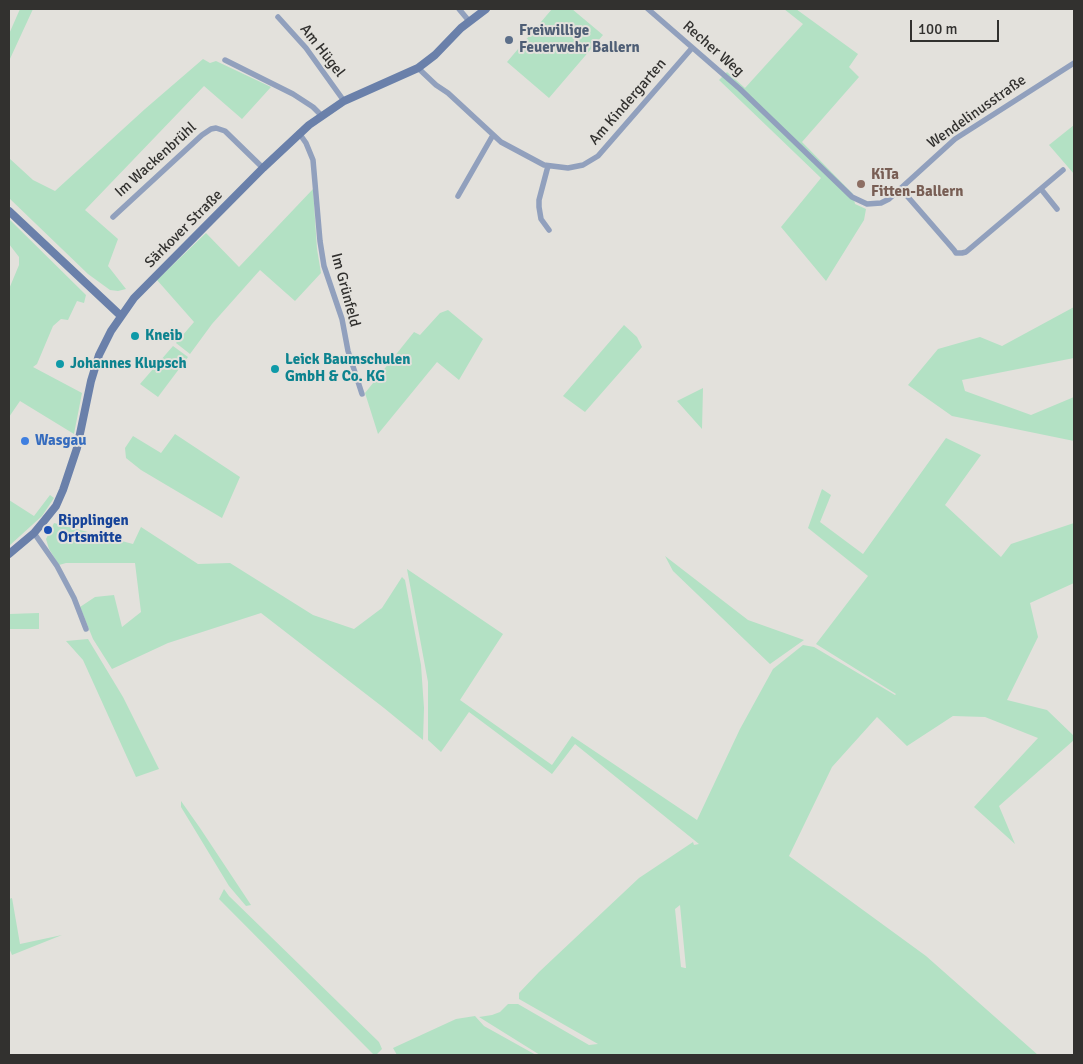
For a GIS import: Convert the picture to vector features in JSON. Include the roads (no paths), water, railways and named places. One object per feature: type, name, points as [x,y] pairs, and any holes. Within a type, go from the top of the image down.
[{"type":"main road","name":"Särkover Straße","points":[[9,554],[34,533],[56,506],[77,448],[96,366],[105,343],[121,316],[149,283],[299,133],[321,115],[344,101],[418,68],[469,21],[486,9]]},
{"type":"main road","points":[[9,211],[121,316]]},
{"type":"street","points":[[459,9],[469,21]]},
{"type":"street","name":"Recher Weg","points":[[648,9],[740,89]]},
{"type":"street","name":"Am Hügel","points":[[278,17],[306,48],[344,101]]},
{"type":"street","name":"Am Kindergarten","points":[[418,68],[436,85],[448,92],[493,135],[514,149],[548,166],[559,168],[576,167],[592,161],[598,156],[692,48]]},
{"type":"street","points":[[225,60],[293,94],[313,107],[321,115]]},
{"type":"street","name":"Wendelinusstraße","points":[[740,89],[852,197],[873,205],[882,203],[901,189],[920,169],[954,139],[1074,63]]},
{"type":"street","name":"Im Wackenbrühl","points":[[113,216],[211,129],[216,128],[225,131],[264,168]]},
{"type":"street","name":"Im Grünfeld","points":[[299,133],[306,143],[313,160],[324,266],[340,312],[348,351],[362,394]]},
{"type":"street","points":[[458,196],[493,135]]},
{"type":"street","points":[[548,166],[539,200],[539,207],[541,219],[549,230]]},
{"type":"street","points":[[901,189],[956,253],[962,253],[966,252],[1064,170]]},
{"type":"street","points":[[1040,189],[1057,209]]},
{"type":"street","points":[[34,533],[57,566],[74,598],[86,629]]},
{"type":"place","name":"Freiwillige Feuerwehr Ballern","points":[[509,40]]},
{"type":"place","name":"KiTa Fitten-Ballern","points":[[861,184]]},
{"type":"place","name":"Kneib","points":[[135,336]]},
{"type":"place","name":"Johannes Klupsch","points":[[60,364]]},
{"type":"place","name":"Leick Baumschulen GmbH & Co. KG","points":[[275,369]]},
{"type":"place","name":"Wasgau","points":[[25,441]]},
{"type":"place","name":"Ripplingen Ortsmitte","points":[[48,530]]}]
